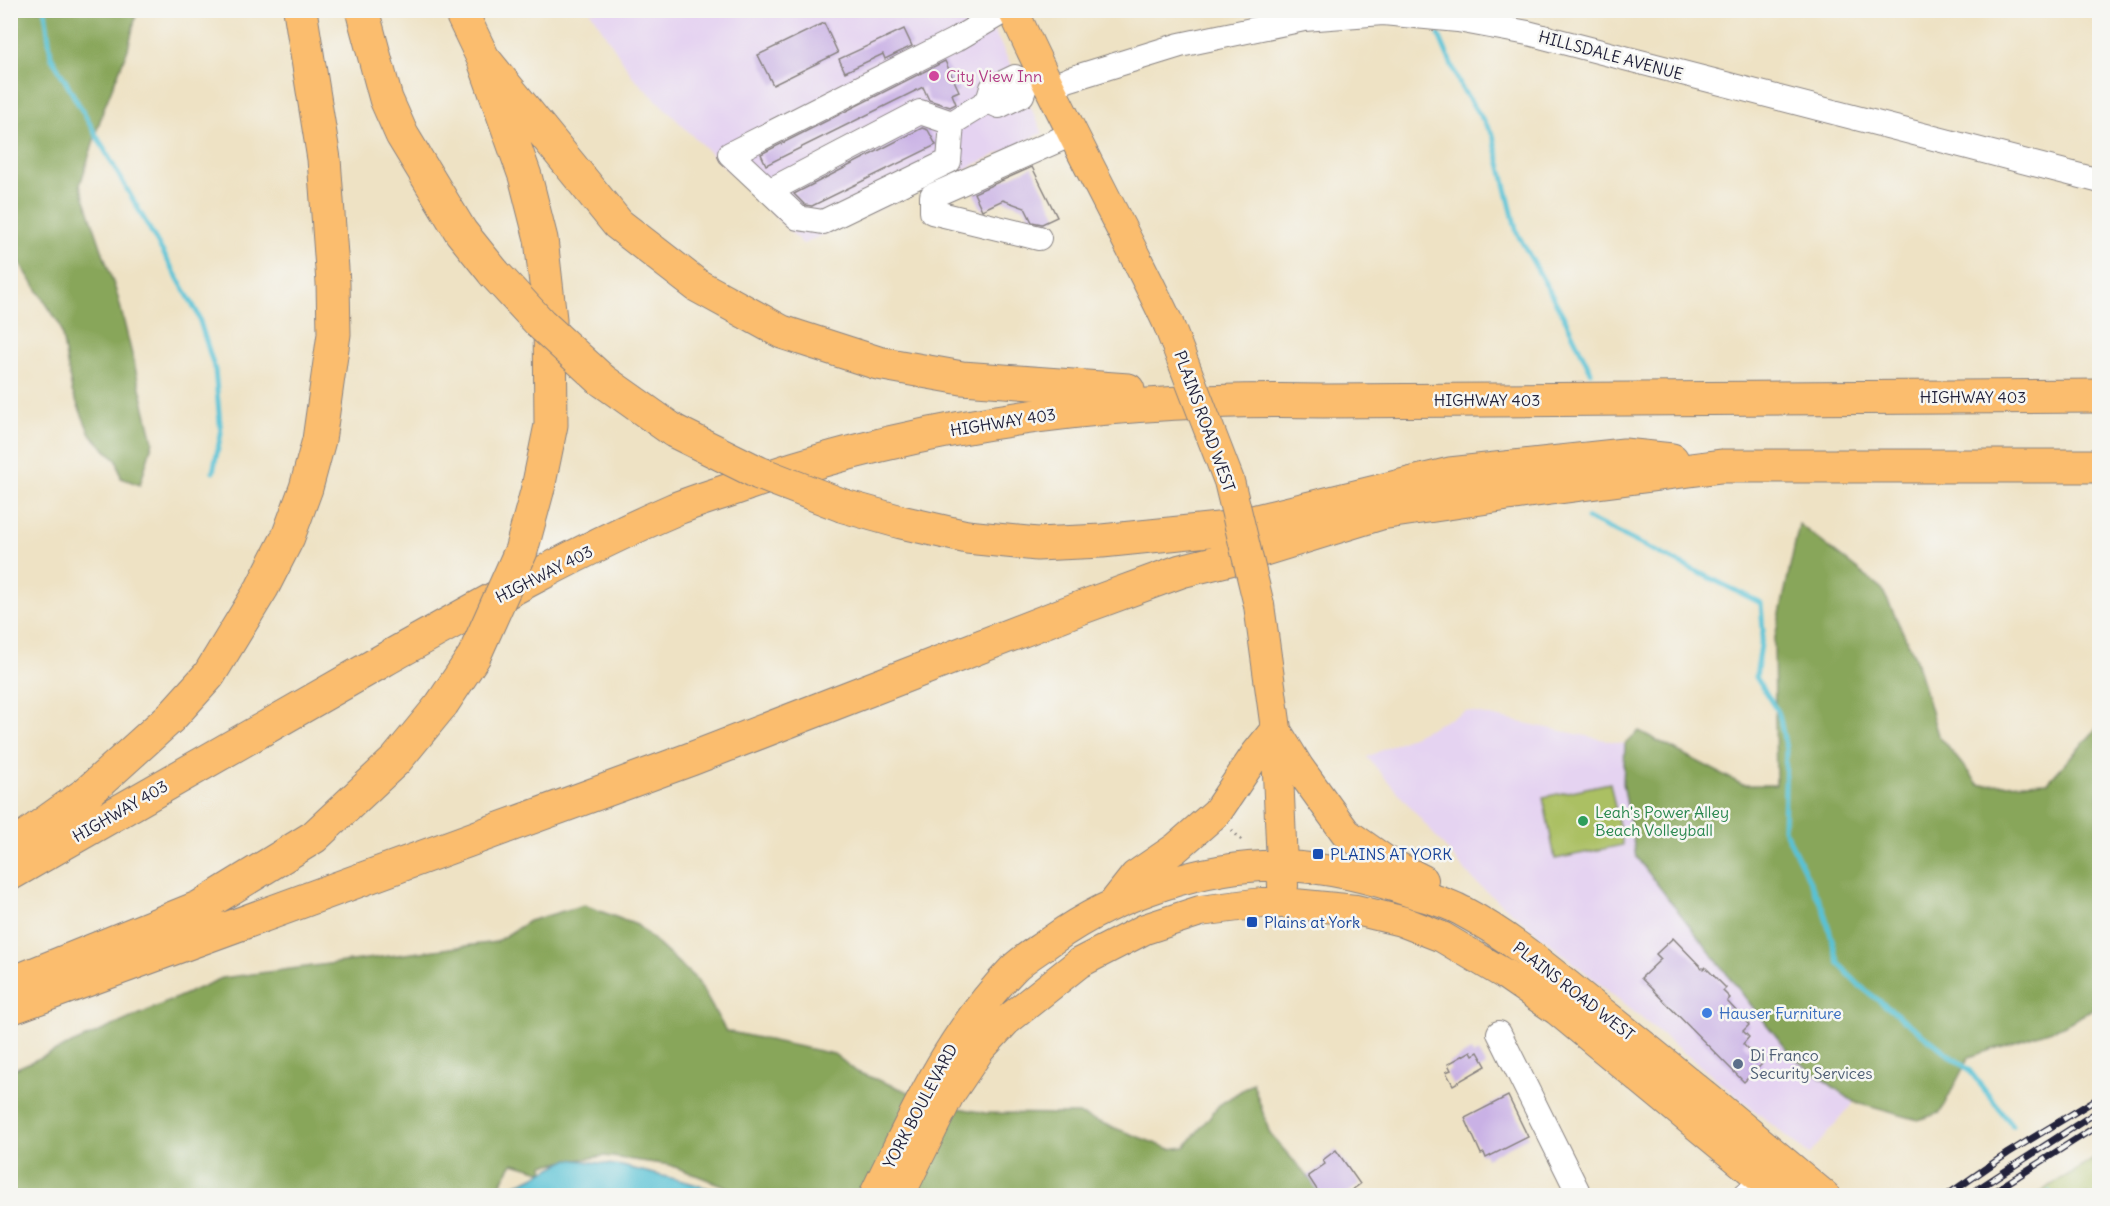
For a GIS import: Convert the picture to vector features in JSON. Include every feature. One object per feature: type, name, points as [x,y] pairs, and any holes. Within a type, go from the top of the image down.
[{"type":"highway","points":[[10,848],[87,793],[171,717],[209,675],[262,588],[288,537],[306,488],[319,440],[334,334],[333,283],[324,159],[300,10]]},
{"type":"highway","points":[[362,10],[386,99],[402,135],[461,232],[494,273],[541,324],[602,380],[674,431],[759,473],[844,506],[901,522],[967,537],[1036,544],[1102,542],[1228,528],[1450,474],[1624,455],[1721,466],[2100,466]]},
{"type":"highway","points":[[10,984],[200,907],[314,837],[396,760],[442,704],[474,656],[521,551],[538,488],[551,425],[550,319],[541,239],[525,176],[483,58],[460,10]]},
{"type":"highway","points":[[483,58],[618,224],[698,286],[782,332],[878,363],[962,378],[1254,400]]},
{"type":"highway","name":"HIGHWAY 403","points":[[10,874],[466,614],[565,561],[675,509],[791,469],[903,439],[1083,410],[1254,400],[2100,396]]},
{"type":"highway","points":[[10,1008],[691,759],[1072,610],[1181,571],[1242,556],[1381,513],[1721,466]]},
{"type":"main road","name":"PLAINS ROAD WEST","points":[[1013,10],[1039,82],[1072,134],[1133,249],[1168,323],[1229,481],[1259,605],[1276,729],[1284,903],[1356,910],[1401,921],[1442,937],[1506,975],[1557,1010],[1763,1190]]},
{"type":"main road","points":[[1113,904],[1135,876],[1176,848],[1217,812],[1256,754],[1276,729],[1299,768],[1346,833],[1386,861],[1425,881],[1460,909]]},
{"type":"main road","name":"PLAINS ROAD WEST","points":[[1282,866],[1311,868],[1374,879],[1460,909],[1511,941],[1609,1017],[1825,1196]]},
{"type":"main road","name":"YORK BOULEVARD","points":[[899,1196],[958,1035],[1015,967],[1066,930],[1113,904],[1175,881],[1229,870],[1282,866]]},
{"type":"main road","name":"YORK BOULEVARD","points":[[874,1196],[940,1087],[1006,1022],[1079,963],[1145,929],[1200,911],[1262,903],[1284,903]]},
{"type":"street","points":[[769,190],[920,112],[952,123],[949,161],[823,222],[798,218],[730,154],[955,40],[1006,10]]},
{"type":"street","name":"HILLSDALE AVENUE","points":[[952,123],[988,101],[993,88],[1016,77],[1039,82],[1070,79],[1180,45],[1304,19],[1383,13],[1458,20],[1528,33],[2100,182]]},
{"type":"street","points":[[1039,238],[932,212],[932,196],[1072,134]]},
{"type":"street","points":[[1499,1033],[1580,1196]]},
{"type":"shaded area","points":[[590,11],[985,11],[1043,133],[803,244],[633,77]]},
{"type":"shaded area","points":[[1466,711],[1625,744],[1623,783],[1636,857],[1795,1059],[1854,1102],[1809,1155],[1475,882],[1367,757]]},
{"type":"green space","points":[[11,10],[137,11],[128,49],[104,108],[80,185],[118,297],[153,441],[140,485],[121,478],[117,461],[90,434],[72,391],[60,325],[21,265],[11,231]]},
{"type":"green space","points":[[1799,524],[1882,589],[1915,657],[1938,735],[1979,785],[2048,782],[2099,726],[2099,1006],[2061,1027],[1969,1057],[1940,1113],[1918,1120],[1854,1102],[1795,1059],[1636,857],[1623,783],[1625,744],[1639,731],[1743,785],[1776,785],[1774,642]]},
{"type":"green space","name":"Leah's Power Alley Beach Volleyball","points":[[1610,783],[1623,845],[1555,859],[1543,797]]},
{"type":"green space","points":[[584,905],[637,925],[697,980],[726,1031],[834,1054],[857,1072],[943,1105],[985,1113],[1078,1114],[1170,1149],[1185,1147],[1219,1105],[1253,1083],[1270,1134],[1324,1195],[747,1195],[670,1165],[604,1156],[543,1165],[544,1172],[513,1163],[494,1195],[11,1195],[10,1071],[222,978],[496,942],[529,921]]},
{"type":"green space","points":[[2099,1156],[2099,1195],[2035,1195]]},
{"type":"water","points":[[569,1159],[622,1166],[731,1195],[487,1195],[525,1181]]},
{"type":"building","points":[[824,23],[838,53],[773,85],[758,55]]},
{"type":"building","points":[[904,29],[912,46],[885,59],[883,54],[845,72],[839,59]]},
{"type":"building","points":[[945,61],[959,91],[952,94],[956,104],[950,107],[929,100],[923,87],[766,165],[761,154]]},
{"type":"building","points":[[922,128],[928,130],[936,145],[812,206],[805,205],[794,194]]},
{"type":"building","points":[[1032,167],[1057,217],[1042,224],[1032,222],[1025,208],[1003,200],[982,210],[974,193]]},
{"type":"building","name":"Hauser Furniture","points":[[1673,938],[1703,969],[1705,967],[1726,988],[1723,991],[1730,998],[1727,1001],[1749,1025],[1743,1031],[1749,1037],[1743,1044],[1762,1064],[1744,1082],[1641,978],[1661,959],[1656,954]]},
{"type":"building","points":[[1471,1051],[1473,1055],[1478,1052],[1486,1066],[1453,1085],[1446,1072],[1451,1070],[1448,1064]]},
{"type":"building","points":[[1508,1096],[1528,1137],[1486,1158],[1484,1153],[1481,1154],[1465,1118]]},
{"type":"building","points":[[1336,1150],[1360,1184],[1344,1196],[1321,1196],[1308,1176],[1325,1164],[1323,1160]]},
{"type":"waterway","points":[[45,10],[51,56],[197,312],[215,370],[221,434],[213,472]]},
{"type":"waterway","points":[[1439,35],[1461,87],[1493,135],[1517,233],[1565,319],[1591,372]]},
{"type":"waterway","points":[[1587,518],[1761,603],[1763,631],[1756,677],[1779,714],[1786,749],[1784,829],[1823,908],[1839,964],[1860,986],[1969,1070],[2012,1125]]},
{"type":"waterway","points":[[2050,1192],[2052,1196]]},
{"type":"railway","points":[[1946,1196],[2008,1153],[2100,1097]]},
{"type":"railway","points":[[1967,1196],[2100,1110]]},
{"type":"railway","points":[[1987,1196],[2100,1124]]},
{"type":"place","name":"City View Inn","points":[[934,76]]},
{"type":"place","name":"Leah's Power Alley Beach Volleyball","points":[[1583,821]]},
{"type":"place","name":"PLAINS AT YORK","points":[[1318,854]]},
{"type":"place","name":"Plains at York","points":[[1252,922]]},
{"type":"place","name":"Hauser Furniture","points":[[1707,1013]]},
{"type":"place","name":"Di Franco Security Services","points":[[1738,1064]]}]
